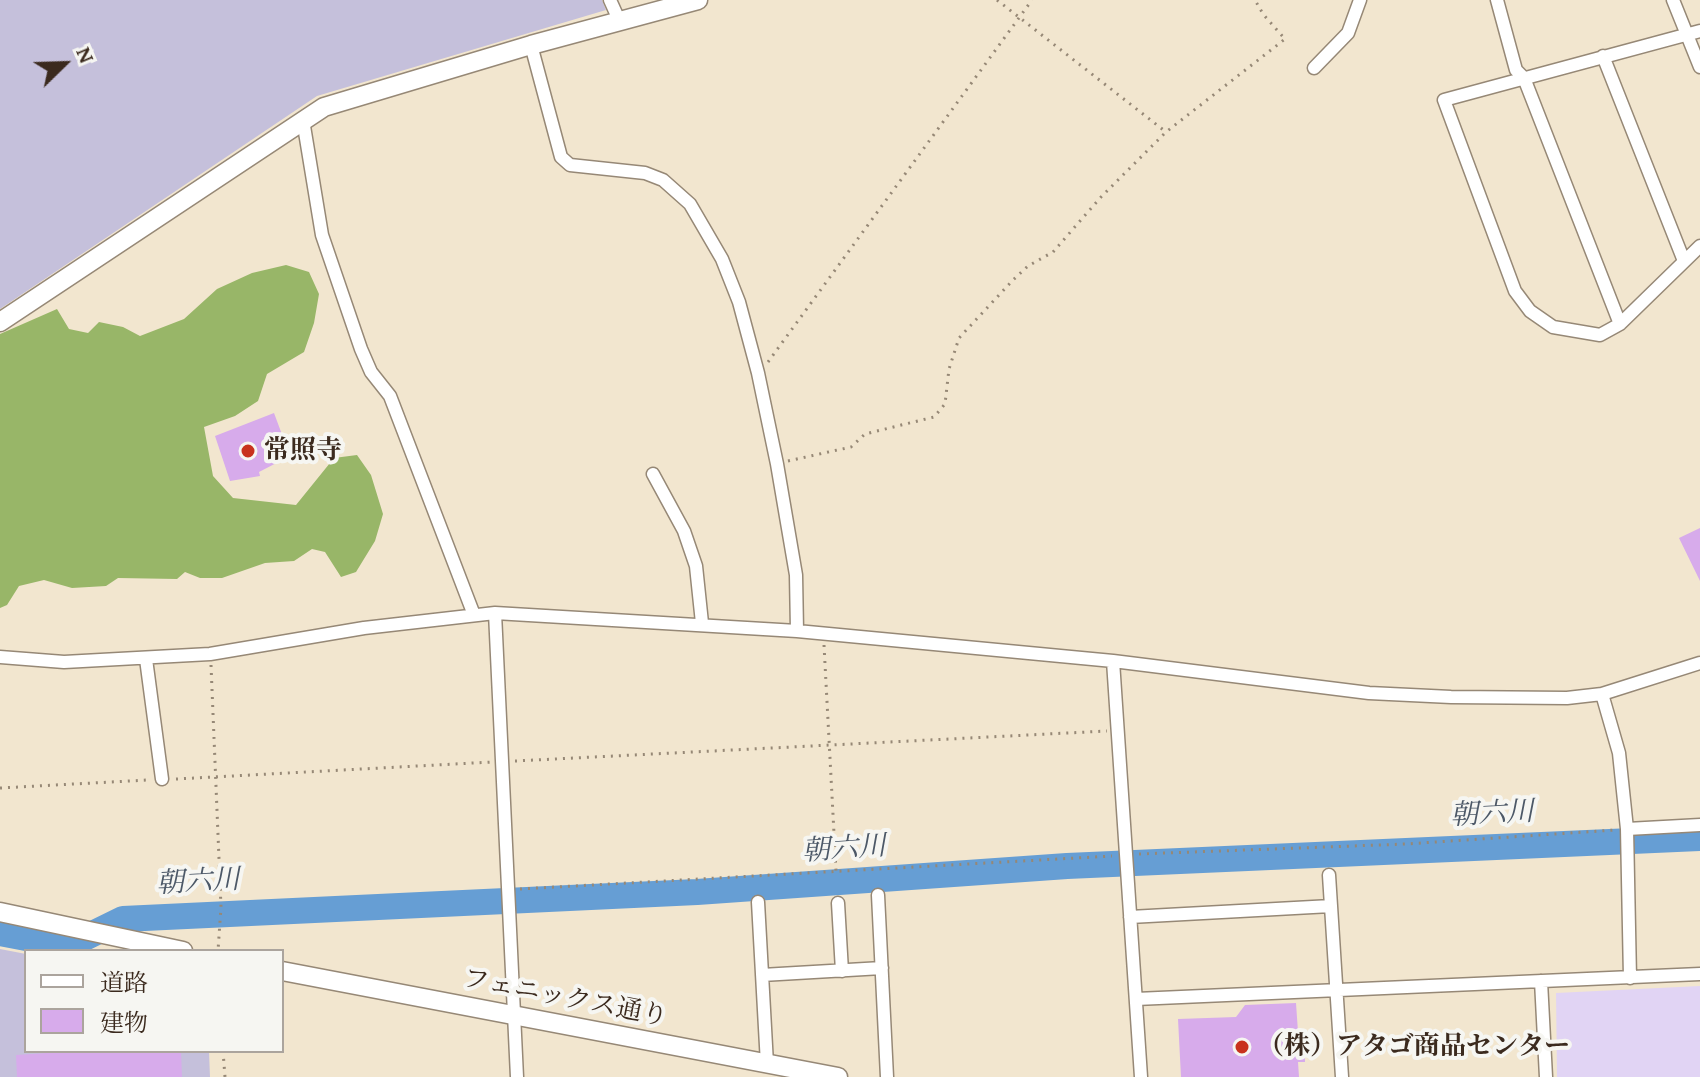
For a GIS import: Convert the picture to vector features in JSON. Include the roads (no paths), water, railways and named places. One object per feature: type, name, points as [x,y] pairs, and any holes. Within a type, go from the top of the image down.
[{"type":"street","points":[[610,0],[619,20]]},
{"type":"street","points":[[0,322],[303,120],[336,103],[531,45],[698,0]]},
{"type":"street","points":[[1314,68],[1348,33],[1360,0]]},
{"type":"street","points":[[1497,0],[1516,70],[1524,78],[1620,324]]},
{"type":"street","points":[[1673,0],[1693,32],[1700,67]]},
{"type":"street","points":[[1693,32],[1444,100],[1515,291],[1530,311],[1553,327],[1600,335],[1620,324],[1700,246]]},
{"type":"street","points":[[531,45],[561,157],[570,165],[645,173],[663,180],[690,204],[705,225],[739,302],[758,373],[796,575],[797,631]]},
{"type":"street","points":[[1603,56],[1684,261]]},
{"type":"street","points":[[303,120],[322,235],[361,349],[371,372],[390,396],[474,615]]},
{"type":"street","points":[[653,474],[684,531],[696,566],[702,623]]},
{"type":"street","points":[[495,613],[517,1077]]},
{"type":"street","points":[[0,657],[64,662],[210,654],[290,639],[495,613],[702,623],[824,633],[1113,661],[1369,693],[1567,698],[1602,694],[1700,663]]},
{"type":"street","points":[[146,659],[162,779]]},
{"type":"street","points":[[1113,661],[1141,1077]]},
{"type":"street","points":[[1602,694],[1619,753],[1627,837],[1630,978]]},
{"type":"street","points":[[1627,837],[1700,825]]},
{"type":"street","points":[[1329,875],[1342,1077]]},
{"type":"street","points":[[878,895],[887,1077]]},
{"type":"street","points":[[758,902],[767,1064]]},
{"type":"street","points":[[838,903],[842,971]]},
{"type":"street","points":[[1130,917],[1331,906]]},
{"type":"street","points":[[0,912],[174,949]]},
{"type":"street","points":[[762,975],[882,968]]},
{"type":"street","name":"フェニックス通り","points":[[284,971],[838,1077]]},
{"type":"street","points":[[1136,999],[1700,974]]},
{"type":"street","points":[[1541,981],[1546,1077]]},
{"type":"waterway","name":"朝六川","points":[[0,933],[68,946],[123,919],[697,892],[1067,866],[1700,838]]},
{"type":"place","name":"常照寺","points":[[248,451]]},
{"type":"place","name":"（株）アタゴ商品センター","points":[[1242,1047]]}]
